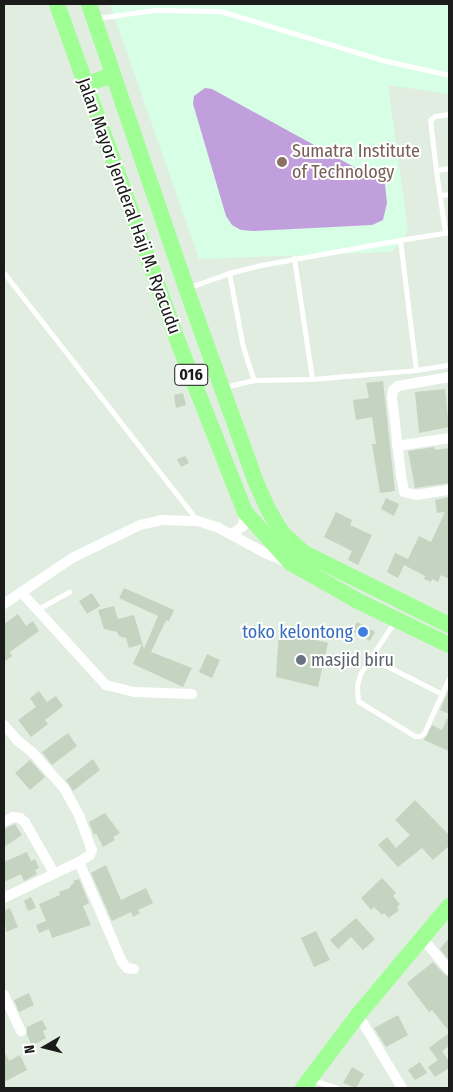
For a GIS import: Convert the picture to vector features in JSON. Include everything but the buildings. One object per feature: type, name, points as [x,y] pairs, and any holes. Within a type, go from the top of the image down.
[{"type":"main road","name":"Jalan Mayor Jenderal Haji M. Ryacudu","points":[[57,4],[180,347],[245,512],[291,563],[395,620],[449,646]]},
{"type":"main road","name":"Jalan Mayor Jenderal Haji M. Ryacudu","points":[[91,11],[186,288],[255,480],[269,511],[283,534],[304,553],[449,625]]},
{"type":"main road","points":[[85,85],[114,75]]},
{"type":"main road","points":[[395,620],[403,603]]},
{"type":"main road","points":[[306,1084],[358,1015],[449,906]]},
{"type":"street","points":[[449,377],[406,383],[393,390],[397,446],[404,492],[416,495],[449,490]]},
{"type":"street","points":[[397,446],[449,438]]},
{"type":"street","points":[[232,534],[243,526],[245,512]]},
{"type":"street","points":[[4,604],[72,558],[140,525],[174,519],[198,521],[232,534],[265,553],[291,563]]},
{"type":"street","points":[[21,592],[106,685],[135,692],[192,694]]},
{"type":"street","points":[[4,725],[17,740],[34,753],[64,788],[79,815],[92,850],[90,855],[79,862],[4,898]]},
{"type":"street","points":[[4,822],[14,817],[20,818],[25,822],[54,873]]},
{"type":"street","points":[[79,862],[122,962],[127,968],[134,969]]},
{"type":"street","points":[[422,938],[449,970]]},
{"type":"street","points":[[4,995],[21,1031]]},
{"type":"street","points":[[358,1015],[402,1088]]},
{"type":"lane","points":[[91,11],[220,11],[382,60],[449,75]]},
{"type":"lane","points":[[186,288],[229,273],[294,258],[447,232],[443,218],[430,120],[435,116],[449,114]]},
{"type":"lane","points":[[436,170],[449,168]]},
{"type":"lane","points":[[440,195],[449,194]]},
{"type":"lane","points":[[443,218],[449,217]]},
{"type":"lane","points":[[400,240],[416,370]]},
{"type":"lane","points":[[294,258],[312,379]]},
{"type":"lane","points":[[4,273],[170,482],[198,521]]},
{"type":"lane","points":[[229,273],[243,347],[254,380]]},
{"type":"lane","points":[[223,387],[254,380],[312,379],[416,370],[449,364]]},
{"type":"lane","points":[[36,610],[68,592]]},
{"type":"lane","points":[[395,620],[369,657],[358,680],[358,701],[415,736],[424,733],[449,678]]},
{"type":"lane","points":[[369,657],[442,694]]},
{"type":"lane","points":[[306,1084],[338,1088]]},
{"type":"shaded area","name":"Sumatra Institute of Technology","points":[[110,4],[449,4],[449,94],[388,85],[408,229],[403,241],[391,252],[199,259]]},
{"type":"shaded area","points":[[205,88],[212,89],[385,184],[387,203],[383,220],[372,225],[254,231],[241,230],[232,225],[226,216],[193,104],[194,96]]},
{"type":"place","name":"Sumatra Institute of Technology","points":[[282,162]]},
{"type":"place","name":"toko kelontong","points":[[363,632]]},
{"type":"place","name":"masjid biru","points":[[301,660]]}]
